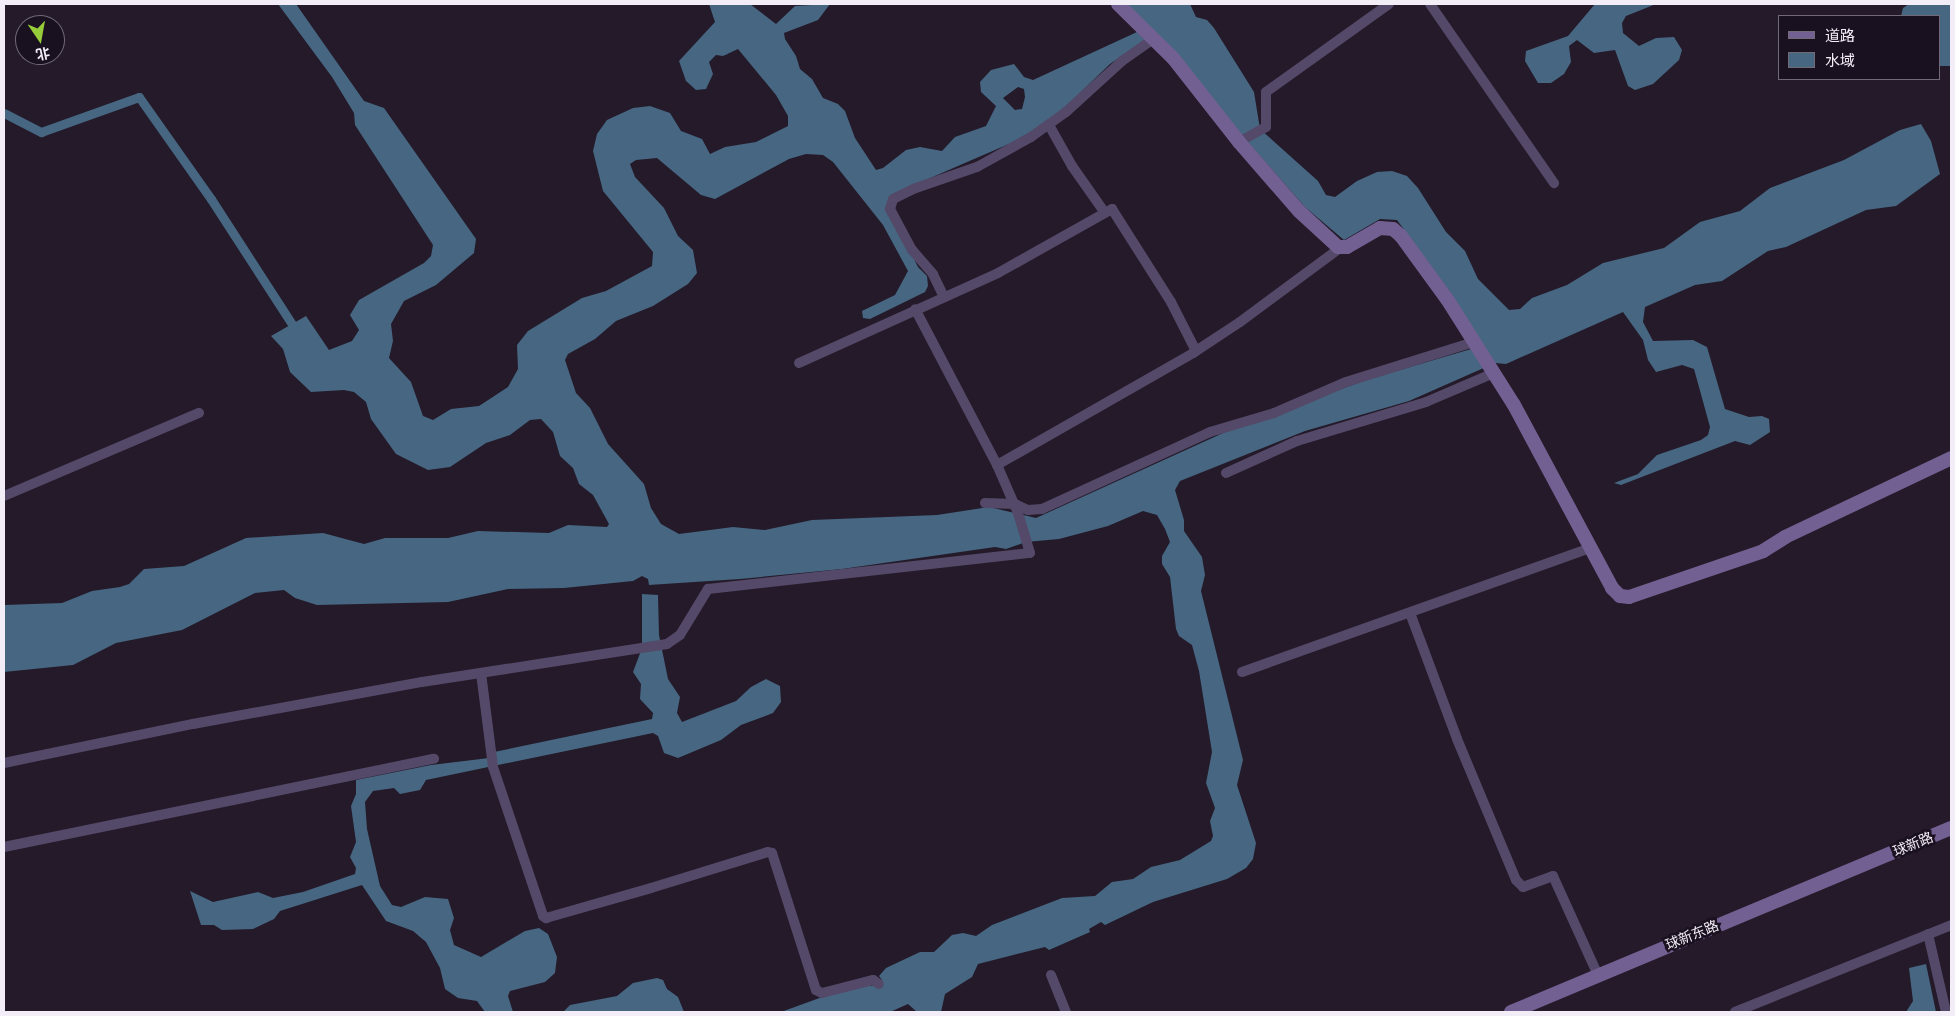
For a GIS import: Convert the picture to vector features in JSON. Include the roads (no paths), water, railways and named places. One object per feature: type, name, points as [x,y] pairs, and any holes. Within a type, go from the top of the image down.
[{"type":"street","points":[[1118,4],[1152,40],[1173,58],[1299,211],[1340,248]]},
{"type":"street","points":[[1241,142],[1264,128],[1266,92],[1390,4]]},
{"type":"street","points":[[1430,4],[1554,183]]},
{"type":"street","points":[[944,297],[933,274],[912,250],[890,209],[892,201],[916,188],[977,167],[1049,125],[1110,70],[1152,40]]},
{"type":"street","points":[[1049,125],[1076,173],[1105,213]]},
{"type":"street","points":[[799,363],[1035,255],[1112,209],[1171,302],[1196,351]]},
{"type":"street","points":[[998,465],[1196,351],[1240,322],[1340,248],[1347,248],[1380,228],[1396,231],[1447,299],[1538,445],[1614,591],[1629,597],[1763,551],[1821,519],[1951,458]]},
{"type":"street","points":[[4,763],[193,724],[481,673],[661,645],[680,635],[708,588],[1030,554],[1016,509],[998,465],[915,309]]},
{"type":"street","points":[[985,503],[1016,509],[1042,509],[1210,432],[1274,413],[1346,382],[1475,343]]},
{"type":"street","points":[[1226,473],[1296,441],[1426,402],[1493,372]]},
{"type":"street","points":[[4,496],[199,413]]},
{"type":"street","points":[[1242,672],[1592,548]]},
{"type":"street","points":[[1410,612],[1457,740],[1516,880],[1523,887],[1553,876],[1598,975]]},
{"type":"street","points":[[481,673],[493,767],[543,916],[546,918],[613,899],[768,852],[772,853],[816,990],[822,992],[873,980],[879,984]]},
{"type":"street","points":[[4,847],[434,759]]},
{"type":"street","name":"球新路","points":[[1874,860],[1951,828]]},
{"type":"street","name":"球新东路","points":[[1511,1012],[1874,860]]},
{"type":"street","points":[[1735,1012],[1951,925]]},
{"type":"street","points":[[1928,934],[1946,1012]]},
{"type":"street","points":[[1051,975],[1066,1012]]},
{"type":"water","points":[[278,4],[296,4],[364,101],[384,108],[476,239],[474,253],[436,285],[404,301],[391,324],[393,341],[389,358],[411,382],[423,416],[433,420],[451,409],[479,406],[508,387],[518,369],[517,345],[528,331],[582,298],[606,291],[652,266],[653,252],[603,191],[593,151],[597,134],[607,120],[633,108],[650,106],[670,113],[681,131],[702,139],[710,154],[725,147],[756,142],[788,126],[788,116],[776,95],[738,49],[723,56],[716,55],[709,62],[713,74],[706,89],[696,90],[686,81],[679,61],[715,22],[709,4],[750,4],[776,24],[795,6],[830,4],[818,20],[784,33],[785,39],[796,56],[800,69],[812,79],[823,98],[838,104],[845,111],[855,138],[876,170],[883,168],[906,150],[920,147],[942,151],[955,137],[986,126],[996,106],[981,92],[980,82],[991,70],[1014,64],[1024,77],[1033,80],[1137,32],[1145,40],[1110,64],[1055,117],[1018,140],[891,195],[890,211],[918,267],[927,276],[928,286],[925,292],[870,319],[863,318],[862,311],[895,295],[908,271],[883,225],[833,162],[823,155],[806,154],[789,159],[715,199],[701,195],[657,158],[636,160],[630,164],[635,177],[664,208],[678,236],[693,250],[697,273],[688,284],[653,306],[616,321],[595,339],[568,354],[565,360],[576,393],[590,408],[608,444],[644,484],[651,508],[661,524],[679,534],[733,527],[765,530],[812,520],[937,515],[989,507],[1036,518],[1232,429],[1366,380],[1471,349],[1453,296],[1397,220],[1380,219],[1344,240],[1305,207],[1126,4],[1190,4],[1196,17],[1207,20],[1254,92],[1260,129],[1318,181],[1326,195],[1335,197],[1357,181],[1377,172],[1392,171],[1407,176],[1418,188],[1446,232],[1465,251],[1478,279],[1509,310],[1520,309],[1532,298],[1567,285],[1603,263],[1664,248],[1700,222],[1740,211],[1770,188],[1844,160],[1900,130],[1921,124],[1931,141],[1940,174],[1896,206],[1866,210],[1786,247],[1768,251],[1722,281],[1695,285],[1645,307],[1643,322],[1653,341],[1693,340],[1707,347],[1725,409],[1749,417],[1762,416],[1769,419],[1770,432],[1750,445],[1735,441],[1621,485],[1614,483],[1638,474],[1657,455],[1701,440],[1708,435],[1710,427],[1694,369],[1682,365],[1656,372],[1648,360],[1643,340],[1623,312],[1506,364],[1495,363],[1409,401],[1305,431],[1180,481],[1175,490],[1184,520],[1184,531],[1202,557],[1205,575],[1201,591],[1243,760],[1237,785],[1256,843],[1253,859],[1246,868],[1227,879],[1153,902],[1105,925],[1101,922],[1089,929],[1090,932],[1049,950],[1045,947],[978,964],[972,977],[945,994],[941,1012],[917,1012],[908,1004],[890,1012],[781,1012],[825,996],[863,986],[879,986],[882,980],[879,976],[886,968],[920,952],[934,952],[952,935],[963,933],[976,936],[992,925],[1062,898],[1095,896],[1112,882],[1133,879],[1151,867],[1180,860],[1211,841],[1213,836],[1210,821],[1215,808],[1206,783],[1212,752],[1199,671],[1192,645],[1179,636],[1176,629],[1170,577],[1162,564],[1162,556],[1170,542],[1165,529],[1157,515],[1143,511],[1108,526],[1059,539],[1026,542],[1006,549],[995,547],[842,569],[740,579],[649,585],[648,579],[642,576],[633,581],[564,588],[508,589],[448,602],[317,605],[295,598],[284,590],[255,593],[182,630],[116,643],[73,665],[4,672],[4,605],[62,603],[92,591],[120,587],[129,584],[144,569],[184,566],[246,538],[323,533],[364,544],[385,538],[448,538],[478,531],[549,533],[568,525],[607,527],[609,524],[593,495],[579,484],[573,468],[560,456],[553,432],[541,419],[530,420],[510,435],[486,443],[450,467],[428,470],[396,454],[371,419],[366,402],[354,392],[344,390],[311,392],[290,372],[283,349],[271,336],[306,316],[329,350],[352,341],[359,330],[350,315],[359,300],[424,263],[431,256],[433,245],[355,125],[354,113],[332,77]],"holes":[[[1018,87],[1024,89],[1025,97],[1022,109],[1015,110],[1003,98]]]},
{"type":"water","points":[[1595,4],[1656,4],[1626,16],[1622,23],[1623,33],[1639,46],[1656,38],[1674,37],[1682,50],[1679,60],[1653,84],[1635,90],[1628,86],[1615,50],[1594,53],[1577,40],[1569,46],[1571,62],[1564,74],[1551,83],[1538,83],[1525,61],[1526,51],[1568,36]]},
{"type":"water","points":[[1909,4],[1951,4],[1951,66],[1940,66],[1940,15],[1901,15],[1903,8]]},
{"type":"water","points":[[642,594],[658,595],[659,635],[668,679],[680,697],[677,713],[682,722],[736,701],[751,687],[766,679],[780,686],[781,702],[773,713],[741,725],[721,740],[678,758],[664,753],[658,736],[653,733],[426,780],[420,790],[400,794],[394,788],[373,791],[365,802],[367,829],[380,886],[392,905],[401,907],[425,897],[448,899],[454,918],[450,930],[454,945],[481,957],[525,931],[539,928],[548,934],[557,957],[555,973],[545,982],[510,991],[508,996],[513,1012],[485,1012],[477,1001],[458,998],[445,989],[440,968],[426,942],[413,931],[386,921],[362,885],[280,911],[274,919],[253,929],[222,930],[214,925],[201,925],[190,891],[213,902],[258,892],[273,898],[303,892],[355,874],[356,868],[350,857],[356,842],[351,806],[356,794],[356,780],[431,765],[489,758],[494,752],[652,719],[653,713],[640,699],[641,684],[633,672],[642,648]]},
{"type":"water","points":[[1926,964],[1936,1012],[1906,1012],[1913,1001],[1909,968]]},
{"type":"water","points":[[657,978],[663,980],[667,989],[678,997],[684,1012],[563,1012],[570,1005],[617,996],[633,983]]},
{"type":"waterway","points":[[4,113],[41,132],[139,97],[211,199],[297,332]]}]
